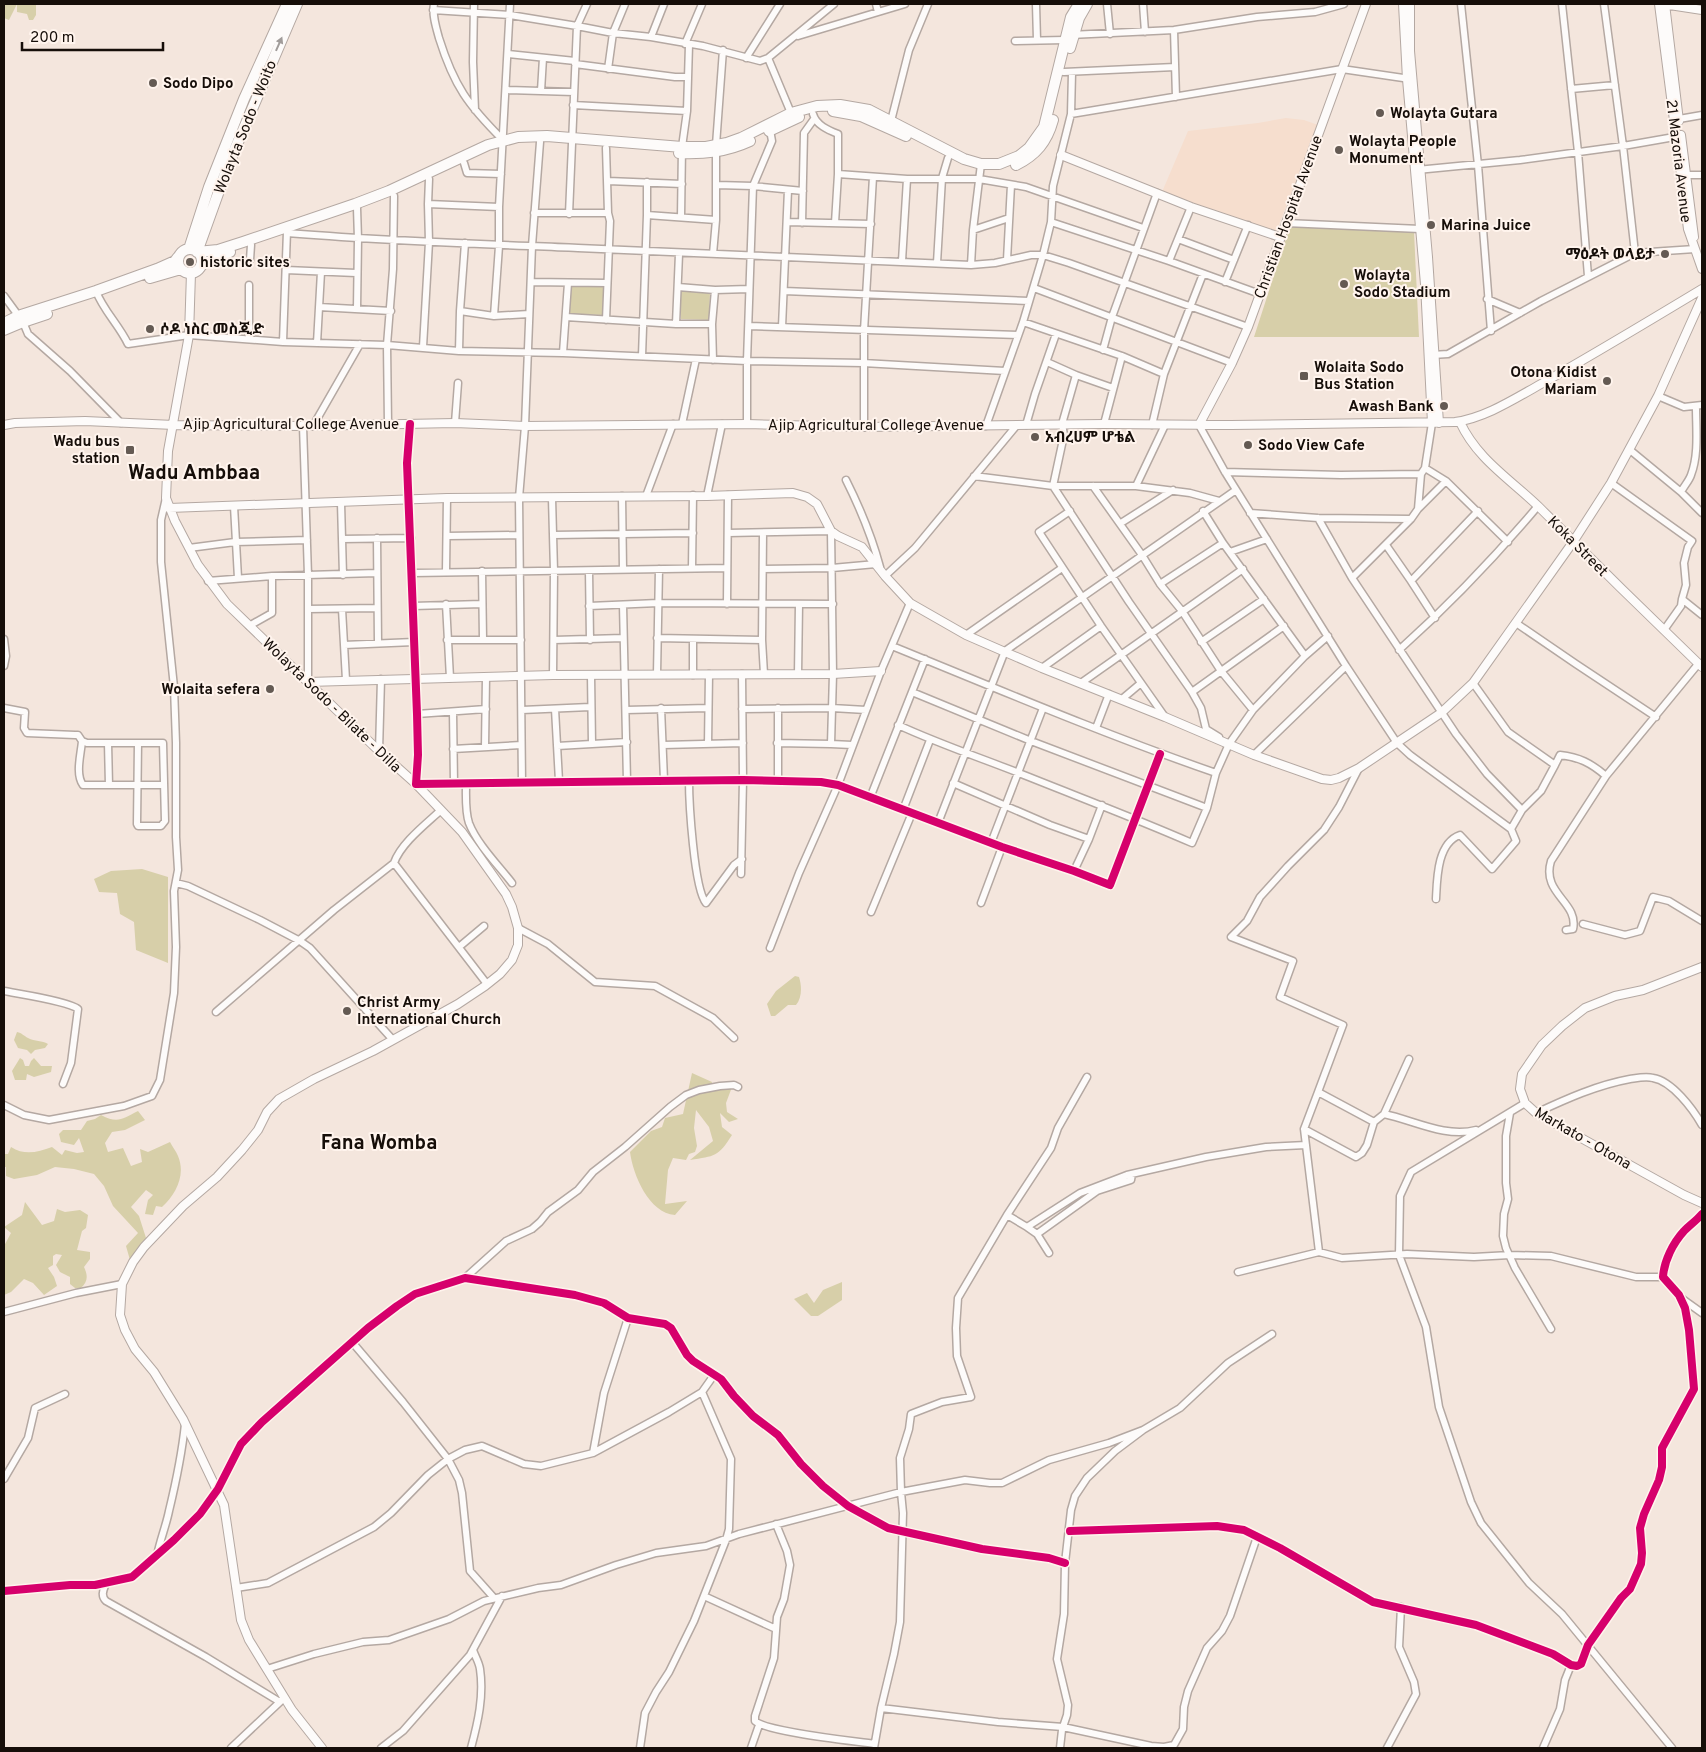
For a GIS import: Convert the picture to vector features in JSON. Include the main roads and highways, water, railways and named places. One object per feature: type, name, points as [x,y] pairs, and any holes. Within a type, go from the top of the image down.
[{"type":"highway","name":"Wolayta Sodo - Woito","points":[[193,251],[209,187],[244,100],[287,4]]},
{"type":"highway","name":"Wolayta Sodo - Woito","points":[[193,251],[296,4]]},
{"type":"highway","points":[[980,171],[1019,156],[1030,148],[1038,138],[1044,127],[1068,36],[1071,17],[1079,4]]},
{"type":"highway","points":[[97,294],[175,261],[183,252],[218,250],[394,196],[503,144],[532,136],[682,150],[695,154],[737,147],[795,118],[814,117],[837,111],[878,122],[948,158],[980,171],[1012,167],[1028,159],[1037,151],[1050,131],[1068,72],[1068,36],[1088,4]]},
{"type":"highway","points":[[717,149],[791,113],[817,106],[848,105],[869,110],[891,121],[964,158],[980,171]]},
{"type":"highway","points":[[201,264],[389,191],[488,145],[571,141],[606,148],[682,150]]},
{"type":"highway","points":[[178,257],[180,269],[191,273],[197,271],[201,264],[201,258],[193,251]]},
{"type":"highway","points":[[4,323],[180,269]]},
{"type":"highway","points":[[4,330],[21,319]]},
{"type":"main road","name":"Christian Hospital Avenue","points":[[1199,425],[1232,363],[1248,327],[1366,4]]},
{"type":"main road","points":[[1403,4],[1418,170],[1435,423]]},
{"type":"main road","points":[[1410,4],[1410,79]]},
{"type":"main road","points":[[1663,4],[1702,10]]},
{"type":"main road","name":"21 Mazoria Avenue","points":[[1663,4],[1679,119],[1678,136],[1687,175],[1695,249]]},
{"type":"main road","name":"21 Mazoria Avenue","points":[[1663,4],[1688,229],[1695,249]]},
{"type":"main road","points":[[1061,155],[1191,206],[1280,237]]},
{"type":"main road","points":[[1418,170],[1420,228],[1431,355]]},
{"type":"main road","points":[[1695,249],[1702,269]]},
{"type":"main road","name":"Wolayta Sodo - Bilate - Dilla","points":[[191,273],[189,335],[168,451],[166,498],[169,508],[208,581],[249,626],[416,784],[462,832],[496,878],[512,907],[518,928],[518,945],[512,960],[500,974],[487,984],[458,1004],[393,1040],[314,1079],[280,1100],[267,1112],[258,1130],[242,1150],[144,1247],[133,1262],[122,1284],[120,1315],[125,1330],[135,1349],[154,1372],[185,1424],[204,1466],[218,1489],[224,1505],[241,1620],[282,1700],[322,1748]]},
{"type":"main road","name":"Ajip Agricultural College Avenue","points":[[14,423],[85,422],[303,426],[455,423],[525,426],[747,424],[864,427],[1460,422],[1484,414],[1514,399],[1610,346],[1702,289]]},
{"type":"main road","points":[[169,508],[182,506],[341,503],[446,498],[728,496],[793,493],[808,497],[817,504],[832,531],[838,536],[862,547],[910,603],[966,636],[1005,650],[1042,668],[1110,694],[1254,756],[1322,779],[1331,780],[1360,768],[1442,713],[1474,683],[1612,483],[1658,396],[1702,298]]},
{"type":"main road","points":[[4,420],[14,423]]},
{"type":"main road","name":"Koka Street","points":[[1460,422],[1467,438],[1477,450],[1538,506],[1701,664]]},
{"type":"main road","points":[[4,425],[14,423]]},
{"type":"main road","points":[[308,682],[553,675],[833,674],[881,671]]},
{"type":"main road","name":"Markato - Otona","points":[[1702,967],[1643,990],[1614,996],[1585,1008],[1542,1046],[1522,1074],[1520,1089],[1525,1103],[1536,1113],[1684,1195],[1702,1202]]},
{"type":"place","name":"Sodo Dipo","points":[[153,83]]},
{"type":"place","name":"Wolayta Gutara","points":[[1380,113]]},
{"type":"place","name":"Wolayta People Monument","points":[[1339,150]]},
{"type":"place","name":"Marina Juice","points":[[1431,225]]},
{"type":"place","name":"ማዕዶት ወላይታ","points":[[1665,254]]},
{"type":"place","name":"historic sites","points":[[190,262]]},
{"type":"place","name":"Wolayta Sodo Stadium","points":[[1344,284]]},
{"type":"place","name":"ሶዶ ነስር መስጂድ","points":[[150,329]]},
{"type":"place","name":"Wolaita Sodo Bus Station","points":[[1304,376]]},
{"type":"place","name":"Otona Kidist Mariam","points":[[1607,381]]},
{"type":"place","name":"Awash Bank","points":[[1444,406]]},
{"type":"place","name":"አብረሀም ሆቴል","points":[[1035,437]]},
{"type":"place","name":"Sodo View Cafe","points":[[1248,445]]},
{"type":"place","name":"Wadu bus station","points":[[130,450]]},
{"type":"place","name":"Wolaita sefera","points":[[270,689]]},
{"type":"place","name":"Christ Army International Church","points":[[347,1011]]},
{"type":"district","name":"Wadu Ambbaa","points":[[194,472]]},
{"type":"district","name":"Fana Womba","points":[[379,1142]]}]
